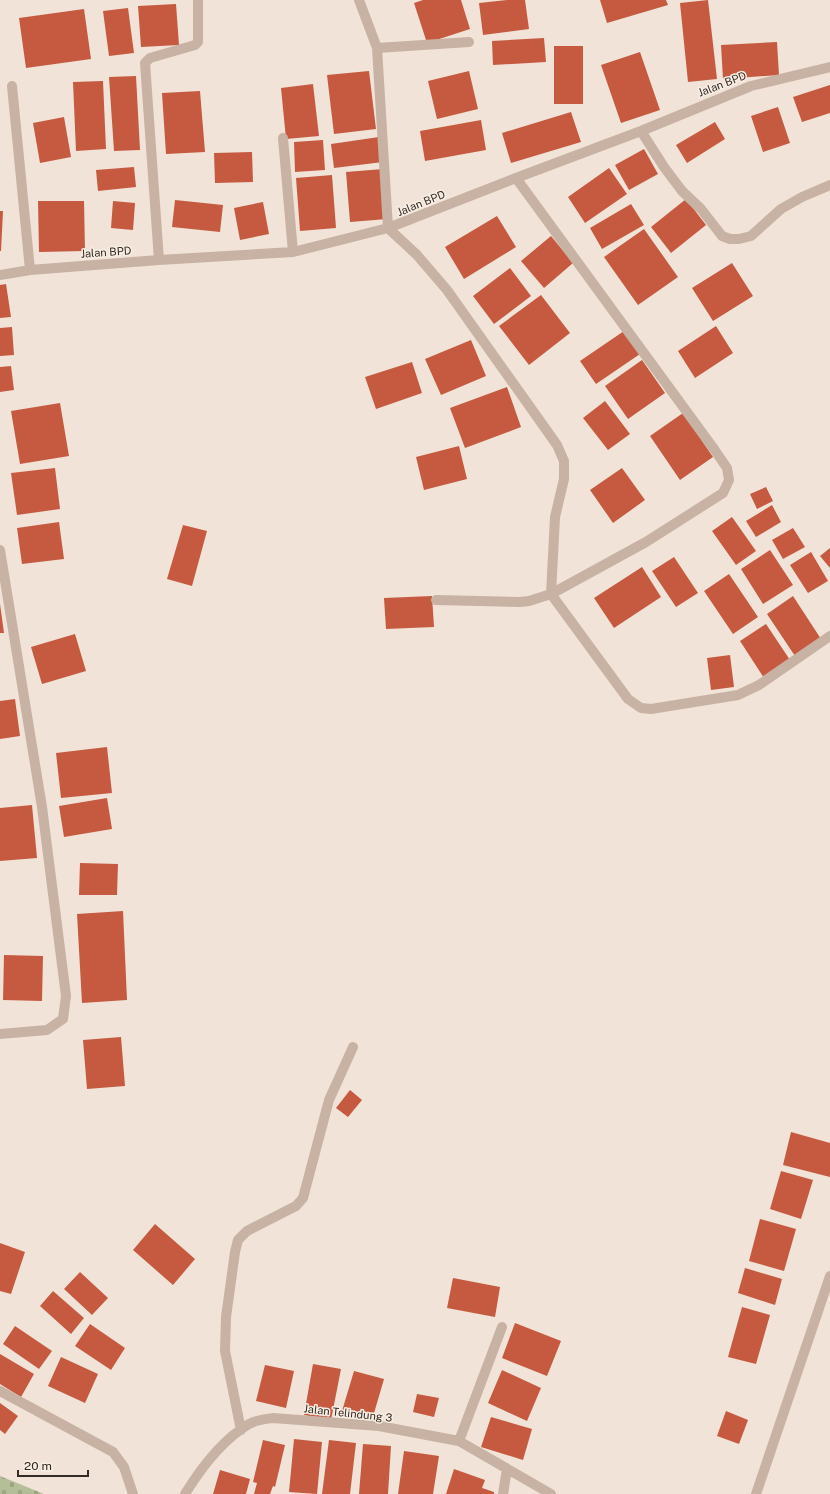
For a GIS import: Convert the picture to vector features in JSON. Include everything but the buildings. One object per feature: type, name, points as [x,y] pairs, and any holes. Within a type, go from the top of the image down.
[{"type":"street","points":[[159,260],[145,63],[150,58],[195,45],[198,42],[198,0]]},
{"type":"street","points":[[358,0],[377,48],[388,228],[417,255],[447,290],[557,445],[564,461],[564,479],[555,517],[551,594],[628,699],[641,708],[651,709],[738,695],[759,685],[830,636]]},
{"type":"street","points":[[377,48],[468,42]]},
{"type":"street","name":"Jalan BPD","points":[[0,275],[30,270],[293,252],[388,228],[641,131],[751,86],[830,67]]},
{"type":"street","points":[[12,86],[30,270]]},
{"type":"street","points":[[641,131],[664,167],[682,191],[701,209],[722,236],[730,239],[739,239],[750,236],[781,209],[802,197],[830,185]]},
{"type":"street","points":[[283,138],[293,252]]},
{"type":"street","points":[[436,600],[520,602],[529,601],[551,594],[646,542],[723,493],[729,480],[727,468],[714,449],[516,178]]},
{"type":"street","points":[[0,550],[42,807],[66,996],[63,1019],[47,1030],[0,1034]]},
{"type":"street","points":[[241,1430],[225,1351],[226,1317],[236,1246],[238,1240],[247,1231],[296,1206],[303,1198],[329,1100],[353,1047]]},
{"type":"street","points":[[756,1494],[830,1276]]},
{"type":"street","points":[[458,1441],[502,1327]]},
{"type":"street","points":[[0,1391],[113,1452],[124,1466],[133,1494]]},
{"type":"street","name":"Jalan Telindung 3","points":[[185,1494],[197,1474],[230,1438],[257,1421],[273,1418],[379,1426],[458,1441],[551,1494]]},
{"type":"street","points":[[503,1494],[507,1469]]},
{"type":"green space","points":[[0,1476],[44,1494],[0,1494]]}]
